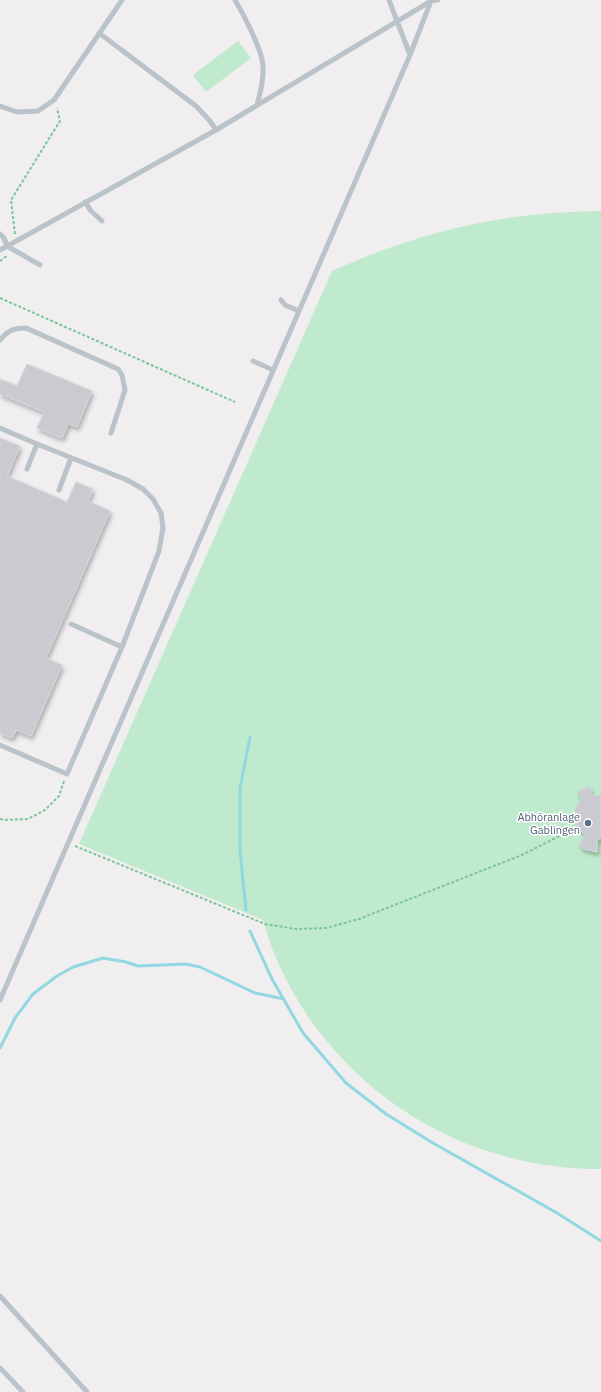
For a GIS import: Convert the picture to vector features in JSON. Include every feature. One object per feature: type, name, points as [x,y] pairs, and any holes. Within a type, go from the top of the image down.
[{"type":"lane","points":[[0,106],[17,112],[38,111],[54,100],[122,0]]},
{"type":"lane","points":[[235,0],[262,59],[262,88],[257,105]]},
{"type":"lane","points":[[389,0],[410,55]]},
{"type":"lane","points":[[0,250],[216,130],[432,1],[438,0]]},
{"type":"lane","points":[[0,1000],[299,312],[432,1]]},
{"type":"lane","points":[[99,33],[196,106],[216,130]]},
{"type":"lane","points":[[85,202],[91,211],[102,221]]},
{"type":"lane","points":[[0,234],[4,238],[7,246],[40,266]]},
{"type":"lane","points":[[281,300],[285,305],[299,312]]},
{"type":"lane","points":[[0,340],[6,333],[14,328],[26,328],[118,369],[122,375],[125,390],[111,433]]},
{"type":"lane","points":[[253,361],[273,370]]},
{"type":"lane","points":[[0,428],[127,480],[143,489],[153,499],[161,513],[163,528],[159,551],[122,647],[67,774],[0,745]]},
{"type":"lane","points":[[27,469],[37,444]]},
{"type":"lane","points":[[59,490],[71,458]]},
{"type":"lane","points":[[71,624],[122,647]]},
{"type":"lane","points":[[0,1296],[87,1392]]},
{"type":"lane","points":[[0,1368],[23,1392]]},
{"type":"path","points":[[16,242],[11,200],[60,121],[54,100]]},
{"type":"path","points":[[0,298],[235,402]]},
{"type":"path","points":[[0,818],[4,820],[28,819],[46,810],[59,796],[67,774]]},
{"type":"path","points":[[68,844],[265,924],[296,929],[326,928],[359,919],[522,855],[577,827]]},
{"type":"green space","points":[[238,41],[251,58],[206,92],[193,75]]},
{"type":"green space","points":[[601,211],[601,1169],[558,1166],[516,1159],[475,1147],[437,1130],[400,1108],[367,1083],[336,1052],[309,1018],[282,971],[271,946],[263,920],[79,844],[332,271],[398,245],[464,226],[531,215]]},
{"type":"building","points":[[27,364],[92,391],[77,427],[68,424],[62,438],[37,428],[44,412],[0,394],[0,379],[17,386]]},
{"type":"building","points":[[0,438],[20,446],[7,476],[67,502],[76,482],[93,489],[88,501],[110,511],[46,658],[62,665],[31,736],[16,730],[12,738],[0,733]]},
{"type":"building","name":"Abhöranlage Gablingen","points":[[589,787],[592,795],[601,796],[601,838],[597,840],[597,852],[584,849],[579,845],[585,835],[577,827],[575,819],[575,810],[582,798],[577,793]]},
{"type":"waterway","points":[[246,910],[240,851],[240,788],[250,737]]},
{"type":"waterway","points":[[250,931],[272,979],[303,1033],[346,1083],[386,1114],[433,1143],[557,1213],[601,1241]]},
{"type":"waterway","points":[[0,1048],[15,1018],[33,994],[57,976],[73,967],[103,958],[126,962],[138,966],[186,964],[200,967],[255,993],[284,999]]},
{"type":"place","name":"Abhöranlage Gablingen","points":[[588,823]]}]
